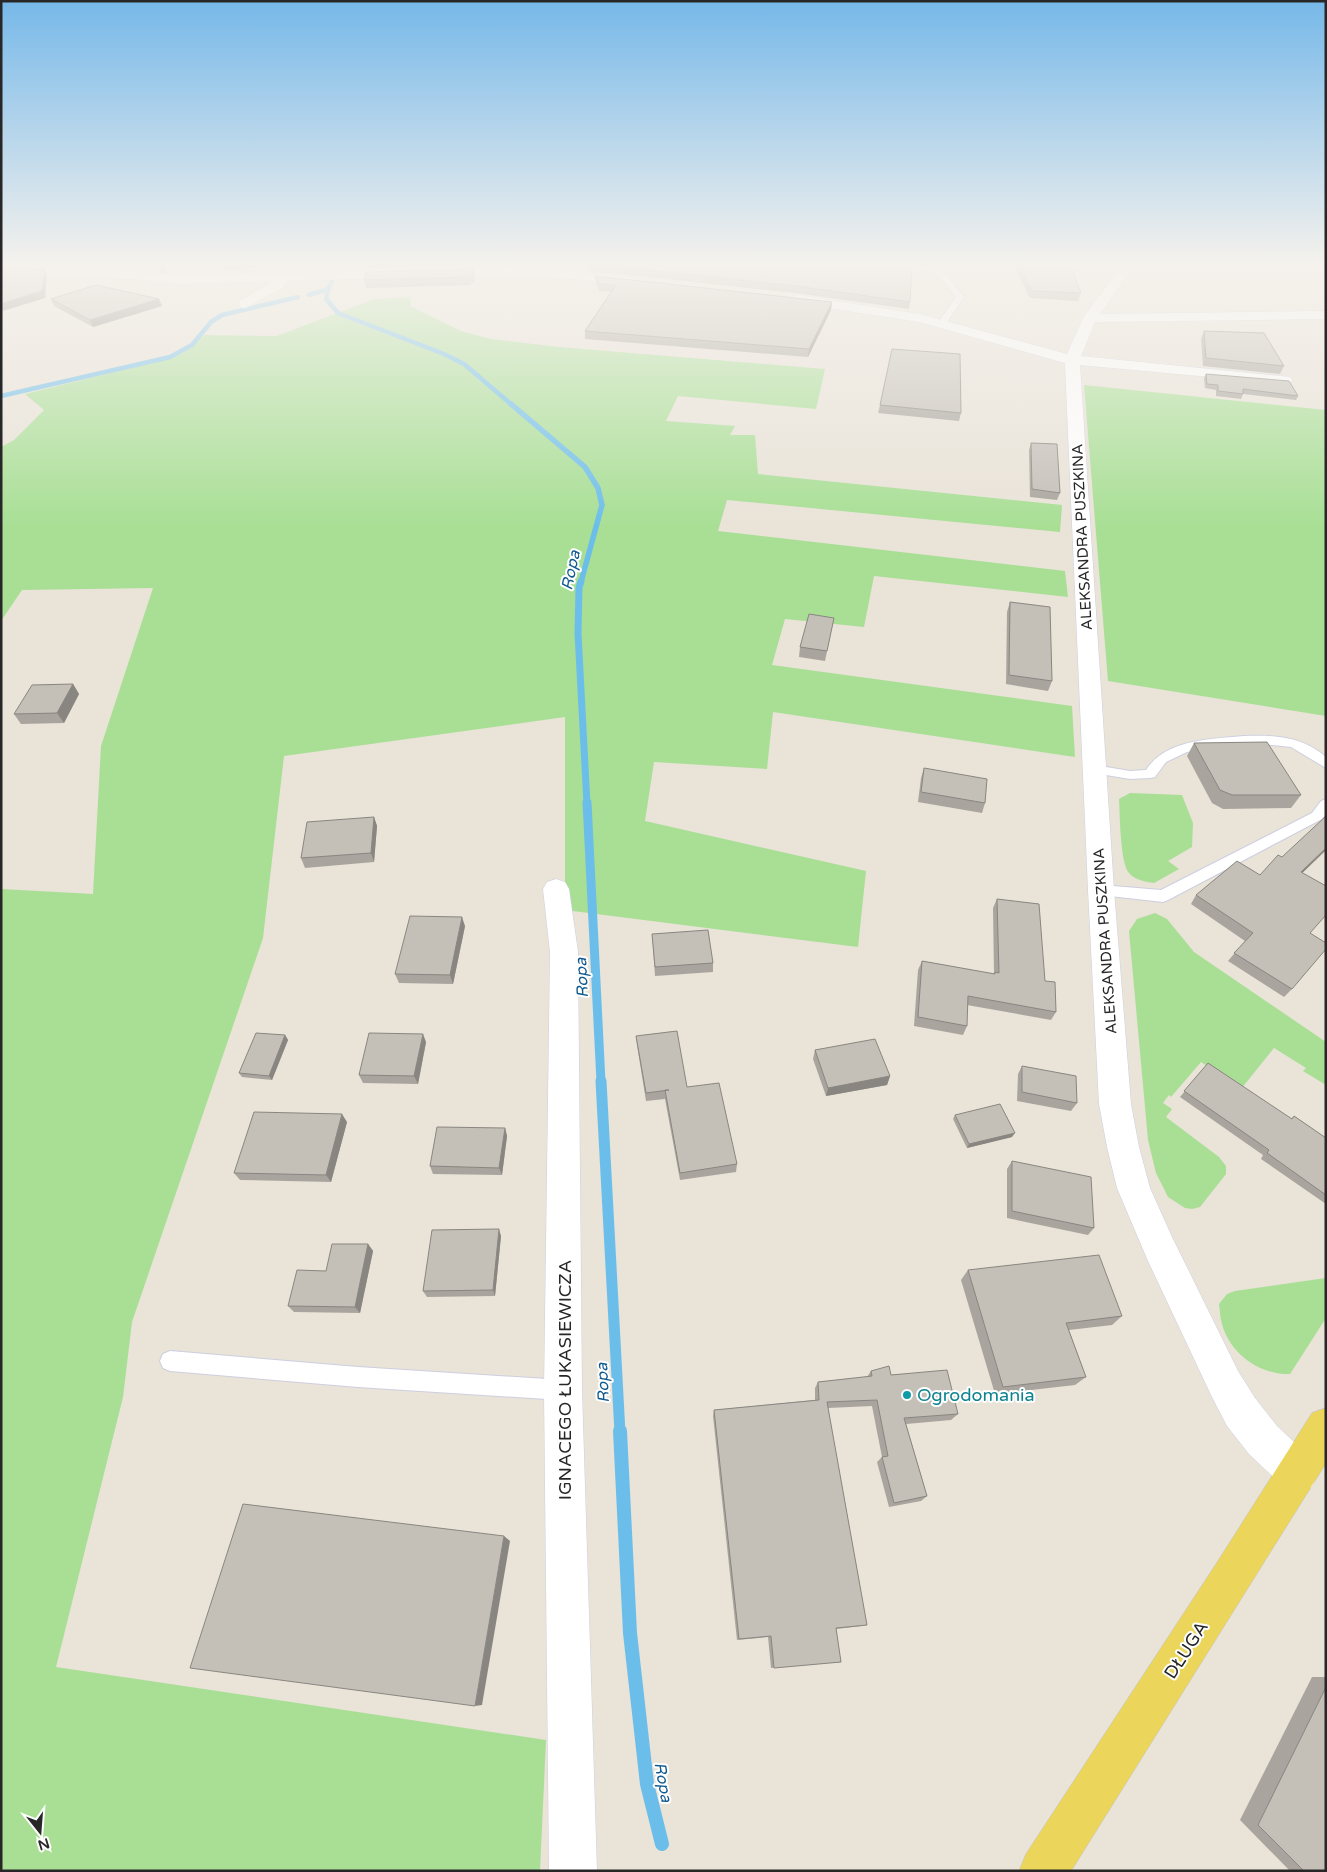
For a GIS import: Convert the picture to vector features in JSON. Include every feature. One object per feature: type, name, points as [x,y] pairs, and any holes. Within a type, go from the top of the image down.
[{"type":"main road","name":"DŁUGA","points":[[1042,1871],[1095,1792],[1326,1427]]},
{"type":"street","points":[[1042,351],[1072,360],[1285,380]]},
{"type":"street","points":[[1072,360],[1076,351]]},
{"type":"street","name":"ALEKSANDRA PUSZKINA","points":[[1072,360],[1101,890],[1115,1104],[1123,1147],[1134,1188],[1160,1250],[1241,1412],[1263,1440],[1298,1473]]},
{"type":"street","name":"IGNACEGO ŁUKASIEWICZA","points":[[556,889],[564,952],[563,1390],[573,1871]]},
{"type":"lane","points":[[1094,769],[1130,775],[1150,774],[1162,757],[1170,754],[1195,745],[1244,739],[1289,741],[1315,753],[1326,764]]},
{"type":"lane","points":[[1101,890],[1163,896],[1317,816],[1326,804]]},
{"type":"lane","points":[[170,1361],[358,1377],[563,1390]]},
{"type":"green space","points":[[184,351],[612,351],[825,369],[816,409],[678,396],[666,421],[735,426],[730,435],[755,435],[758,474],[1062,505],[1060,532],[727,500],[718,531],[1065,571],[1068,597],[874,576],[864,627],[785,619],[772,665],[1072,706],[1075,757],[773,712],[767,769],[654,762],[645,821],[866,871],[858,947],[565,910],[565,717],[284,756],[263,938],[132,1322],[123,1397],[56,1667],[546,1740],[540,1871],[1,1871],[1,889],[93,894],[101,746],[153,588],[22,590],[1,621],[1,447],[14,440],[44,410],[25,394],[172,358]]},
{"type":"green space","points":[[1084,385],[1326,410],[1326,716],[1108,681]]},
{"type":"green space","points":[[1130,793],[1182,795],[1193,823],[1192,847],[1168,861],[1179,869],[1154,883],[1134,877],[1126,868],[1121,838],[1119,799]]},
{"type":"green space","points":[[1155,913],[1167,919],[1194,952],[1326,1042],[1326,1085],[1303,1071],[1306,1068],[1274,1048],[1241,1089],[1201,1062],[1171,1097],[1169,1095],[1163,1103],[1172,1109],[1166,1117],[1219,1157],[1226,1166],[1226,1174],[1200,1207],[1192,1209],[1185,1208],[1168,1197],[1156,1173],[1148,1140],[1129,931],[1137,919]]},
{"type":"green space","points":[[1326,1278],[1326,1318],[1290,1374],[1268,1371],[1257,1367],[1232,1345],[1226,1335],[1220,1317],[1219,1304],[1227,1294],[1235,1291]]},
{"type":"building","points":[[891,351],[960,354],[961,413],[880,405]]},
{"type":"building","points":[[1206,351],[1275,351],[1284,366],[1206,358]]},
{"type":"building","points":[[1206,374],[1289,381],[1298,396],[1243,389],[1243,394],[1218,391],[1218,385],[1207,384]]},
{"type":"building","points":[[1031,443],[1057,444],[1060,493],[1032,489]]},
{"type":"building","points":[[1010,602],[1050,607],[1052,681],[1009,675]]},
{"type":"building","points":[[809,614],[834,618],[827,651],[800,647]]},
{"type":"building","points":[[73,684],[57,713],[14,714],[32,685]]},
{"type":"building","points":[[1267,742],[1301,795],[1232,795],[1220,790],[1194,743]]},
{"type":"building","points":[[924,768],[987,779],[985,803],[921,792]]},
{"type":"building","points":[[1326,816],[1326,848],[1301,872],[1326,886],[1326,915],[1310,933],[1326,943],[1326,949],[1292,989],[1234,953],[1253,933],[1196,895],[1237,861],[1260,875],[1278,855],[1282,857]]},
{"type":"building","points":[[374,817],[371,853],[301,858],[307,822]]},
{"type":"building","points":[[997,899],[1039,904],[1045,981],[1055,982],[1056,1012],[968,996],[967,1026],[918,1017],[922,961],[995,974],[995,972],[999,973]]},
{"type":"building","points":[[410,916],[462,917],[450,975],[395,974]]},
{"type":"building","points":[[708,930],[713,963],[655,967],[652,934]]},
{"type":"building","points":[[677,1031],[687,1087],[719,1083],[737,1164],[680,1173],[665,1091],[646,1093],[636,1036]]},
{"type":"building","points":[[256,1033],[285,1035],[269,1076],[239,1073]]},
{"type":"building","points":[[369,1033],[423,1034],[414,1076],[359,1075]]},
{"type":"building","points":[[875,1039],[890,1076],[828,1088],[815,1050]]},
{"type":"building","points":[[1208,1063],[1292,1119],[1294,1116],[1326,1138],[1326,1195],[1267,1153],[1269,1150],[1184,1091]]},
{"type":"building","points":[[1022,1066],[1076,1076],[1077,1103],[1022,1092]]},
{"type":"building","points":[[1000,1104],[1015,1133],[969,1144],[955,1115]]},
{"type":"building","points":[[254,1112],[342,1114],[326,1175],[234,1173]]},
{"type":"building","points":[[437,1127],[505,1128],[499,1168],[430,1166]]},
{"type":"building","points":[[1012,1161],[1091,1177],[1094,1228],[1012,1211]]},
{"type":"building","points":[[499,1229],[493,1290],[423,1291],[432,1230]]},
{"type":"building","points":[[332,1244],[368,1244],[355,1307],[288,1306],[297,1270],[326,1271]]},
{"type":"building","points":[[1099,1255],[1122,1316],[1066,1323],[1086,1377],[1003,1387],[968,1270]]},
{"type":"building","points":[[889,1366],[891,1375],[947,1370],[958,1414],[904,1418],[927,1496],[894,1503],[882,1457],[888,1456],[877,1400],[827,1402],[867,1625],[836,1628],[841,1662],[774,1668],[771,1636],[739,1639],[714,1410],[819,1400],[818,1382],[872,1376],[871,1371]]},
{"type":"building","points":[[243,1504],[504,1536],[475,1706],[190,1668]]},
{"type":"building","points":[[1326,1687],[1326,1871],[1304,1871],[1258,1825]]},
{"type":"waterway","points":[[1,396],[170,357],[180,351]]},
{"type":"waterway","name":"Ropa","points":[[437,351],[464,364],[512,405]]},
{"type":"waterway","name":"Ropa","points":[[511,404],[585,467],[598,488],[602,505],[581,582]]},
{"type":"waterway","name":"Ropa","points":[[581,581],[579,588],[578,633],[587,804]]},
{"type":"waterway","name":"Ropa","points":[[587,802],[601,1082]]},
{"type":"waterway","name":"Ropa","points":[[601,1081],[620,1433]]},
{"type":"waterway","name":"Ropa","points":[[620,1431],[630,1633],[647,1784],[662,1844]]},
{"type":"place","name":"Ogrodomania","points":[[907,1395]]}]
